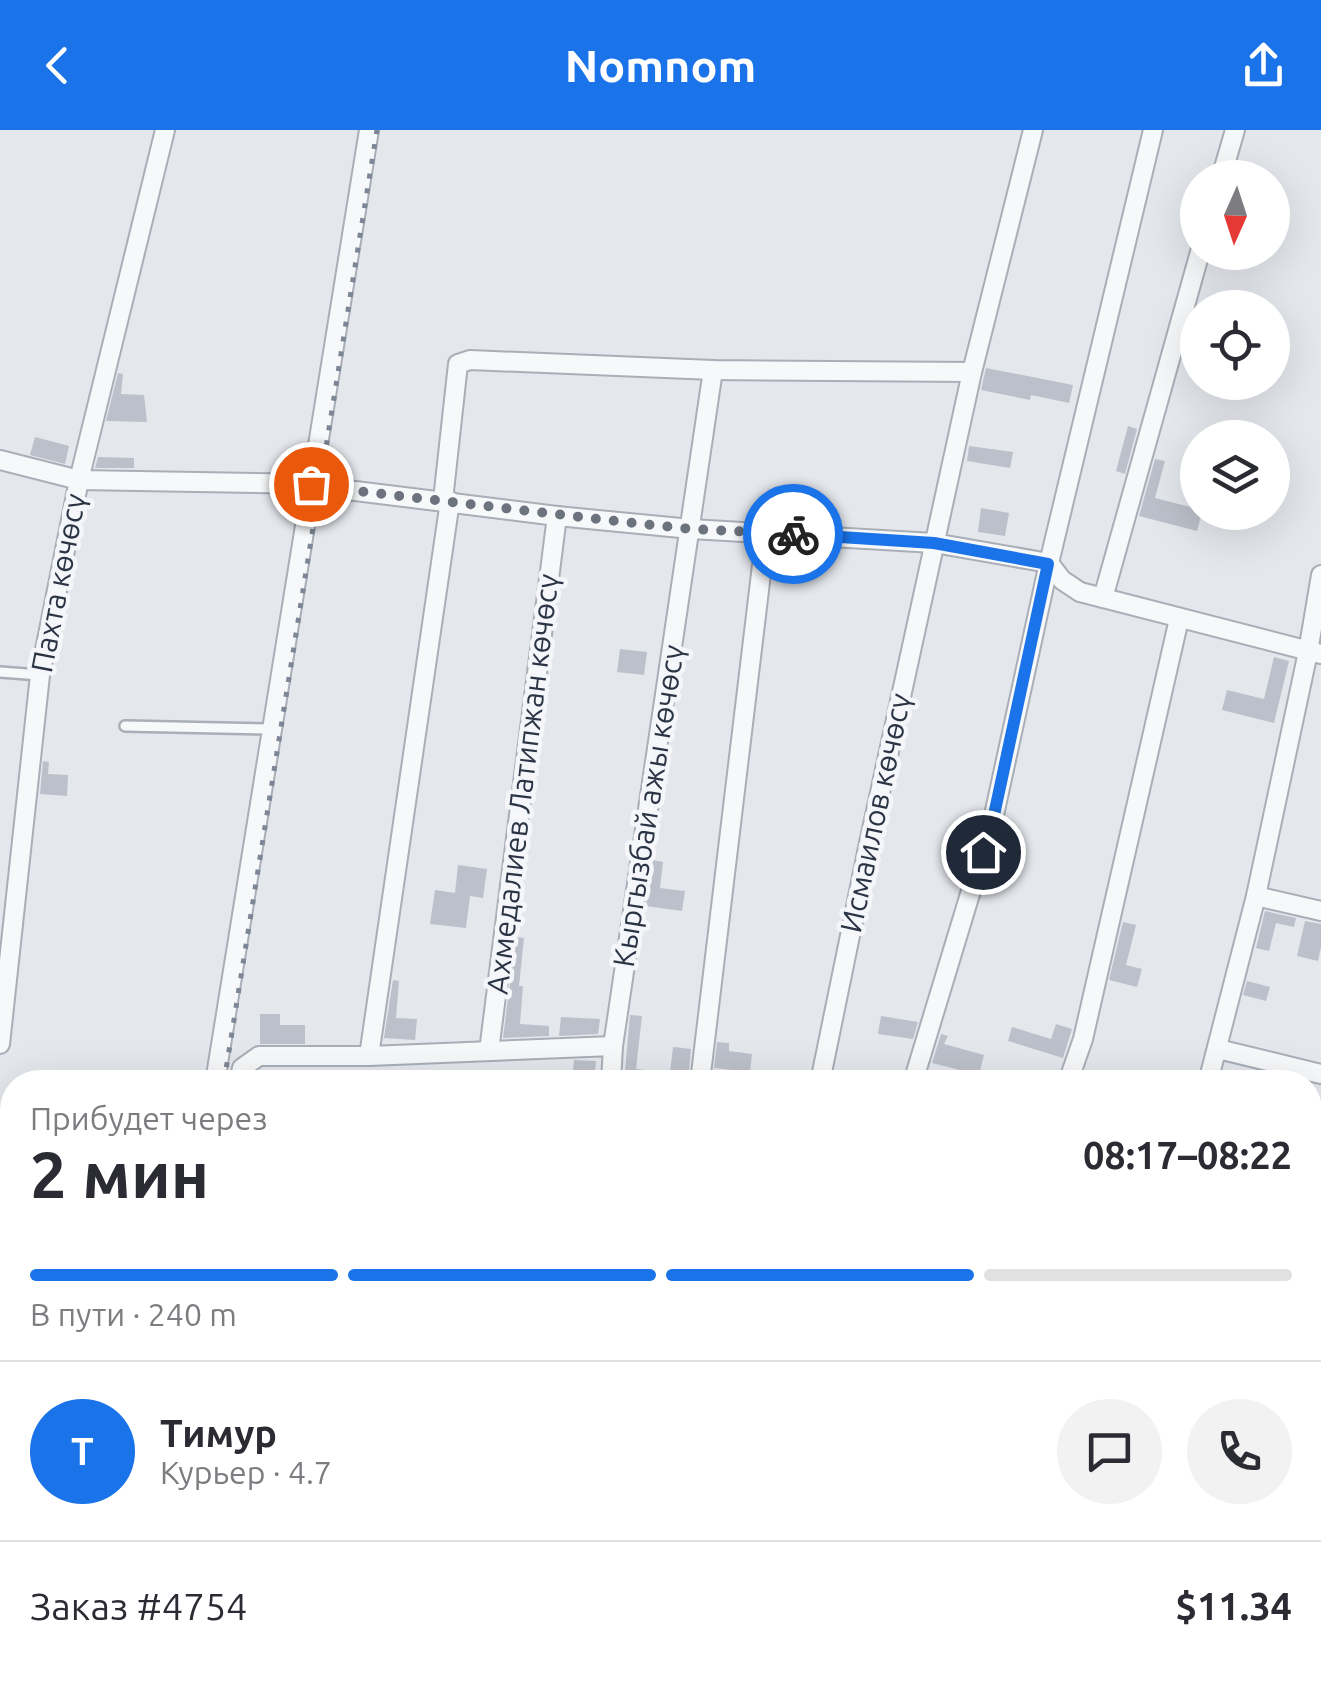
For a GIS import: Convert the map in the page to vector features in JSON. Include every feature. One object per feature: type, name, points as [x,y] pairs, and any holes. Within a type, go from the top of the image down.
[{"type":"street","name":"Пахта көчөсү","points":[[0,1044],[40,674],[79,480],[165,130]]},
{"type":"street","points":[[217,1070],[369,130]]},
{"type":"street","name":"Исмаилов көчөсү","points":[[822,1070],[972,372],[1033,130]]},
{"type":"street","points":[[917,1070],[994,815],[1048,564],[1153,130]]},
{"type":"street","points":[[1227,160],[1235,130]]},
{"type":"street","points":[[1102,598],[1195,270]]},
{"type":"street","points":[[369,1056],[446,501],[458,364],[470,360],[713,370],[972,372]]},
{"type":"street","name":"Кыргызбай ажы көчөсү","points":[[612,1070],[713,370]]},
{"type":"street","points":[[0,460],[79,480],[326,484],[331,488],[557,516],[691,529],[934,543],[1048,564],[1080,592],[1315,653]]},
{"type":"street","name":"Ахмедалиев Латипжан көчөсү","points":[[489,1051],[557,516]]},
{"type":"street","points":[[701,1070],[766,532]]},
{"type":"street","points":[[1212,1070],[1315,653],[1321,575]]},
{"type":"street","points":[[1072,1070],[1083,1039],[1179,619]]},
{"type":"street","points":[[1256,896],[1321,911]]},
{"type":"street","points":[[245,1070],[259,1056],[369,1056],[613,1046]]},
{"type":"street","points":[[1218,1050],[1304,1070]]},
{"type":"lane","points":[[0,672],[40,674]]},
{"type":"lane","points":[[125,726],[272,729]]},
{"type":"building","points":[[986,368],[1073,385],[1069,403],[981,390]]},
{"type":"building","points":[[118,373],[123,374],[121,394],[144,395],[147,422],[106,421]]},
{"type":"building","points":[[1128,426],[1137,429],[1125,474],[1116,471]]},
{"type":"building","points":[[35,437],[69,446],[65,464],[30,455]]},
{"type":"building","points":[[969,446],[1013,452],[1010,468],[967,461]]},
{"type":"building","points":[[98,457],[134,458],[134,468],[95,468]]},
{"type":"building","points":[[1155,459],[1165,461],[1155,498],[1180,504],[1180,527],[1139,516]]},
{"type":"building","points":[[981,508],[1009,513],[1005,536],[978,532]]},
{"type":"building","points":[[620,649],[647,652],[644,675],[617,672]]},
{"type":"building","points":[[1274,657],[1289,661],[1274,723],[1222,710],[1227,690],[1264,699]]},
{"type":"building","points":[[43,761],[49,762],[48,774],[68,775],[67,796],[40,794]]},
{"type":"building","points":[[653,860],[663,862],[660,888],[685,891],[682,911],[646,906]]},
{"type":"building","points":[[458,865],[487,869],[483,898],[470,896],[466,928],[430,924],[435,890],[455,893]]},
{"type":"building","points":[[1265,911],[1296,918],[1294,927],[1276,923],[1269,951],[1256,948]]},
{"type":"building","points":[[1305,921],[1321,924],[1318,961],[1297,956]]},
{"type":"building","points":[[1123,922],[1136,925],[1126,965],[1142,969],[1137,987],[1109,980]]},
{"type":"building","points":[[516,937],[524,938],[520,1024],[549,1026],[549,1036],[503,1038]]},
{"type":"building","points":[[393,980],[399,981],[396,1018],[417,1019],[415,1040],[384,1038]]},
{"type":"building","points":[[1247,981],[1270,987],[1266,1001],[1243,995]]},
{"type":"building","points":[[260,1014],[280,1014],[280,1025],[305,1025],[305,1044],[260,1044]]},
{"type":"building","points":[[630,1015],[642,1016],[636,1069],[644,1070],[625,1070]]},
{"type":"building","points":[[881,1016],[918,1022],[913,1039],[878,1034]]},
{"type":"building","points":[[561,1017],[600,1019],[598,1034],[559,1036]]},
{"type":"building","points":[[1056,1024],[1072,1029],[1063,1058],[1008,1041],[1012,1027],[1051,1039]]},
{"type":"building","points":[[941,1034],[948,1036],[944,1044],[984,1055],[980,1070],[932,1063]]},
{"type":"building","points":[[717,1042],[729,1043],[729,1051],[752,1054],[750,1070],[714,1068]]},
{"type":"building","points":[[673,1047],[691,1049],[689,1070],[670,1070]]},
{"type":"building","points":[[574,1060],[596,1061],[595,1070],[573,1070]]},
{"type":"railway","points":[[226,1070],[377,130]]},
{"type":"way so far","points":[[311,484],[557,516],[793,534]]},
{"type":"route","points":[[793,534],[934,543],[1048,564],[983,852]]}]
